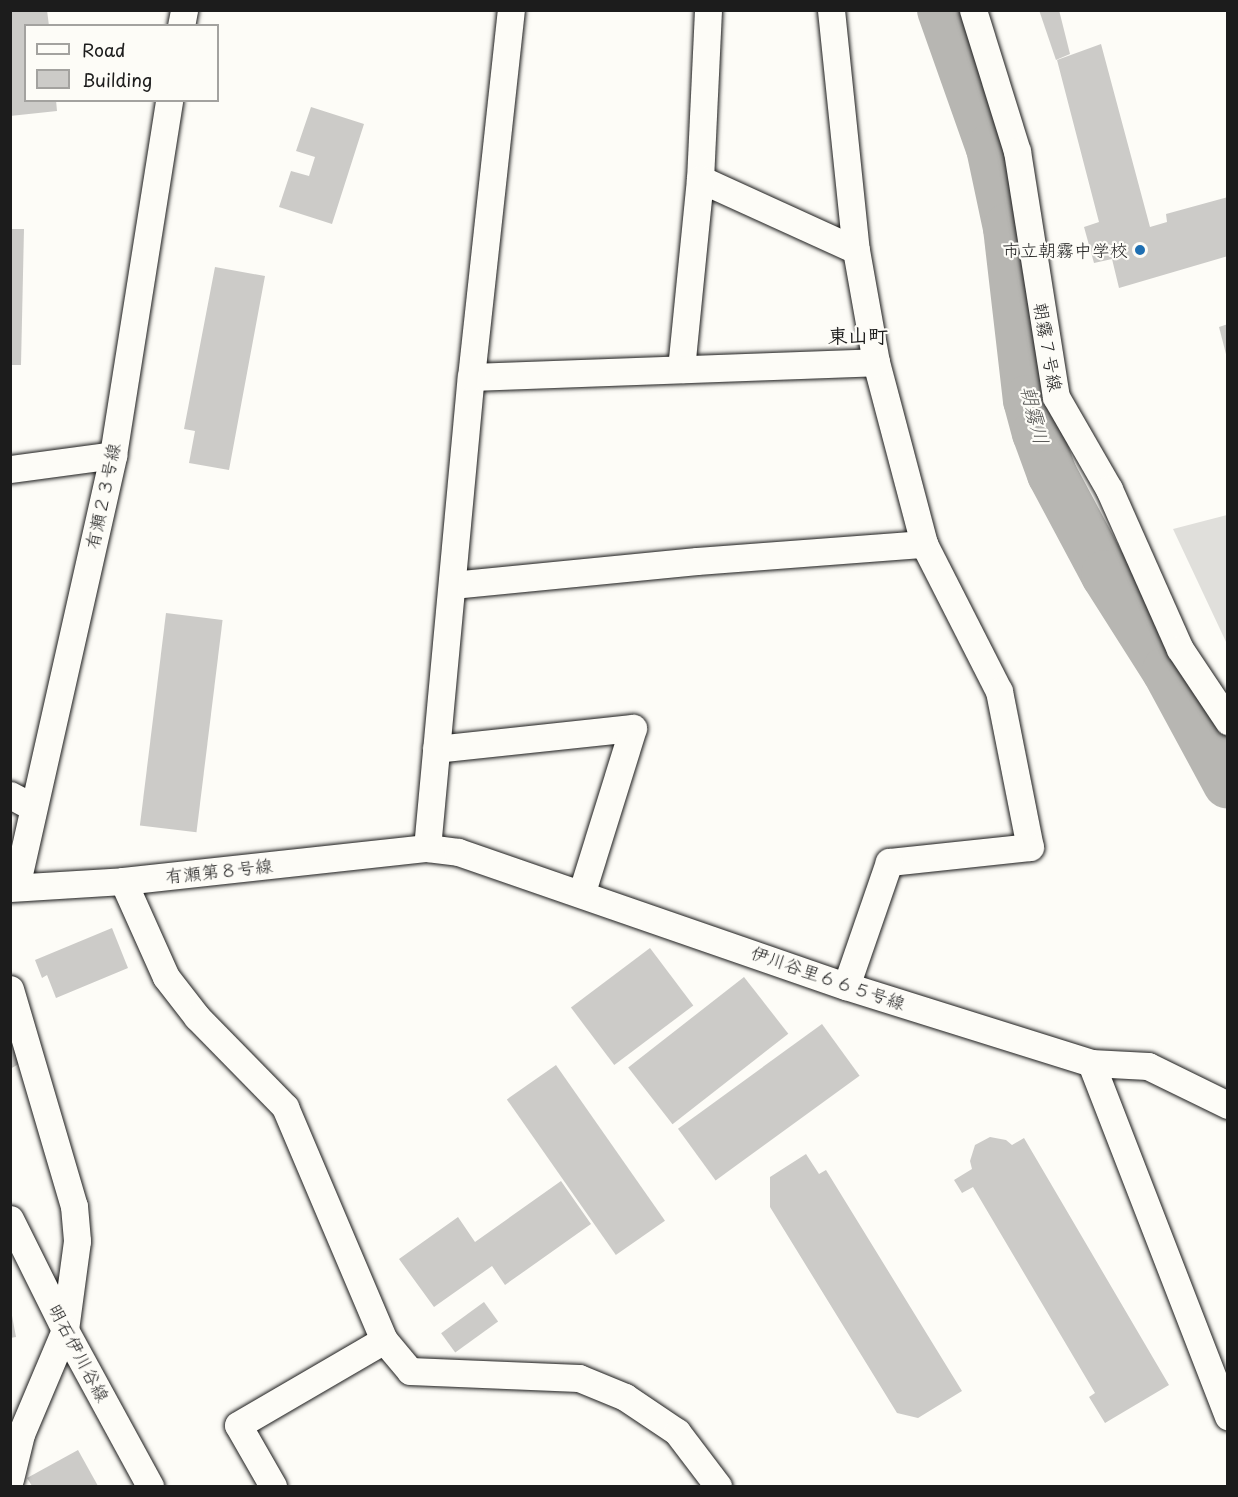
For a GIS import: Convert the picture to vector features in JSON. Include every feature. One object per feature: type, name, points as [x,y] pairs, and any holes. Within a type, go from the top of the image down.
[{"type":"street","points":[[427,848],[471,377],[511,10]]},
{"type":"street","points":[[681,369],[700,178],[708,10]]},
{"type":"street","points":[[831,10],[856,250],[876,362],[924,544],[999,691],[1030,847],[889,862],[846,986]]},
{"type":"street","name":"朝霧７号線","points":[[973,10],[1017,151],[1056,397],[1109,489],[1180,649],[1227,721]]},
{"type":"street","name":"有瀬２３号線","points":[[13,887],[22,801],[113,455],[169,102]]},
{"type":"street","points":[[700,178],[856,250]]},
{"type":"street","points":[[471,377],[876,362]]},
{"type":"street","points":[[10,469],[113,455]]},
{"type":"street","points":[[452,585],[697,561],[924,544]]},
{"type":"street","points":[[436,749],[633,728],[582,892]]},
{"type":"street","name":"伊川谷里６６５号線","points":[[427,848],[491,860],[846,986],[1091,1063],[1148,1066],[1227,1105]]},
{"type":"street","name":"有瀬第８号線","points":[[13,887],[123,881],[427,848]]},
{"type":"street","points":[[123,881],[166,977],[197,1017],[285,1107],[384,1340],[410,1371],[579,1378],[626,1397],[677,1432],[718,1486]]},
{"type":"street","points":[[10,989],[74,1206],[77,1241],[65,1330],[21,1434],[10,1479]]},
{"type":"street","points":[[1091,1063],[1227,1416]]},
{"type":"street","name":"明石伊川谷線","points":[[10,1219],[65,1330],[150,1486]]},
{"type":"street","points":[[273,1486],[238,1425],[384,1340]]},
{"type":"shaded area","points":[[1228,515],[1227,644],[1173,529]]},
{"type":"building","points":[[47,10],[49,24],[24,24],[24,102],[56,102],[57,111],[10,116],[10,11]]},
{"type":"building","points":[[1039,10],[1059,10],[1070,54],[1056,60]]},
{"type":"building","points":[[1101,44],[1150,227],[1167,222],[1166,214],[1228,197],[1228,256],[1119,288],[1112,259],[1094,263],[1084,227],[1099,222],[1057,60]]},
{"type":"building","points":[[311,107],[364,124],[332,224],[279,207],[291,171],[309,176],[315,157],[296,151]]},
{"type":"building","points":[[10,229],[24,229],[21,365],[10,365]]},
{"type":"building","points":[[215,267],[265,276],[229,470],[189,463],[195,431],[184,429]]},
{"type":"building","points":[[1228,324],[1228,358],[1227,358],[1219,327]]},
{"type":"building","points":[[166,613],[223,620],[196,832],[140,825]]},
{"type":"building","points":[[112,928],[128,968],[56,998],[47,975],[42,978],[35,960]]},
{"type":"building","points":[[650,948],[693,1006],[614,1065],[571,1008]]},
{"type":"building","points":[[744,977],[788,1034],[672,1124],[628,1068]]},
{"type":"building","points":[[10,1023],[24,1061],[10,1069]]},
{"type":"building","points":[[822,1024],[860,1076],[716,1180],[678,1129]]},
{"type":"building","points":[[556,1065],[665,1221],[616,1255],[507,1099]]},
{"type":"building","points":[[990,1137],[1006,1140],[1012,1145],[1024,1138],[1169,1385],[1105,1423],[1089,1397],[1095,1393],[973,1187],[962,1193],[954,1180],[972,1169],[970,1161],[975,1145]]},
{"type":"building","points":[[806,1154],[819,1174],[826,1170],[962,1391],[918,1418],[897,1413],[770,1207],[770,1177]]},
{"type":"building","points":[[561,1181],[591,1224],[505,1285],[492,1266],[434,1307],[399,1259],[458,1217],[475,1242]]},
{"type":"building","points":[[484,1302],[498,1321],[455,1353],[441,1333]]},
{"type":"building","points":[[10,1305],[16,1337],[10,1338]]},
{"type":"building","points":[[78,1450],[98,1486],[32,1486],[27,1478]]},
{"type":"waterway","name":"朝霧川","points":[[942,10],[991,148],[1008,228],[1028,400],[1052,474],[1106,575],[1167,671],[1228,784]]},
{"type":"place","name":"市立朝霧中学校","points":[[1140,250]]},
{"type":"district","name":"東山町","points":[[858,335]]}]
